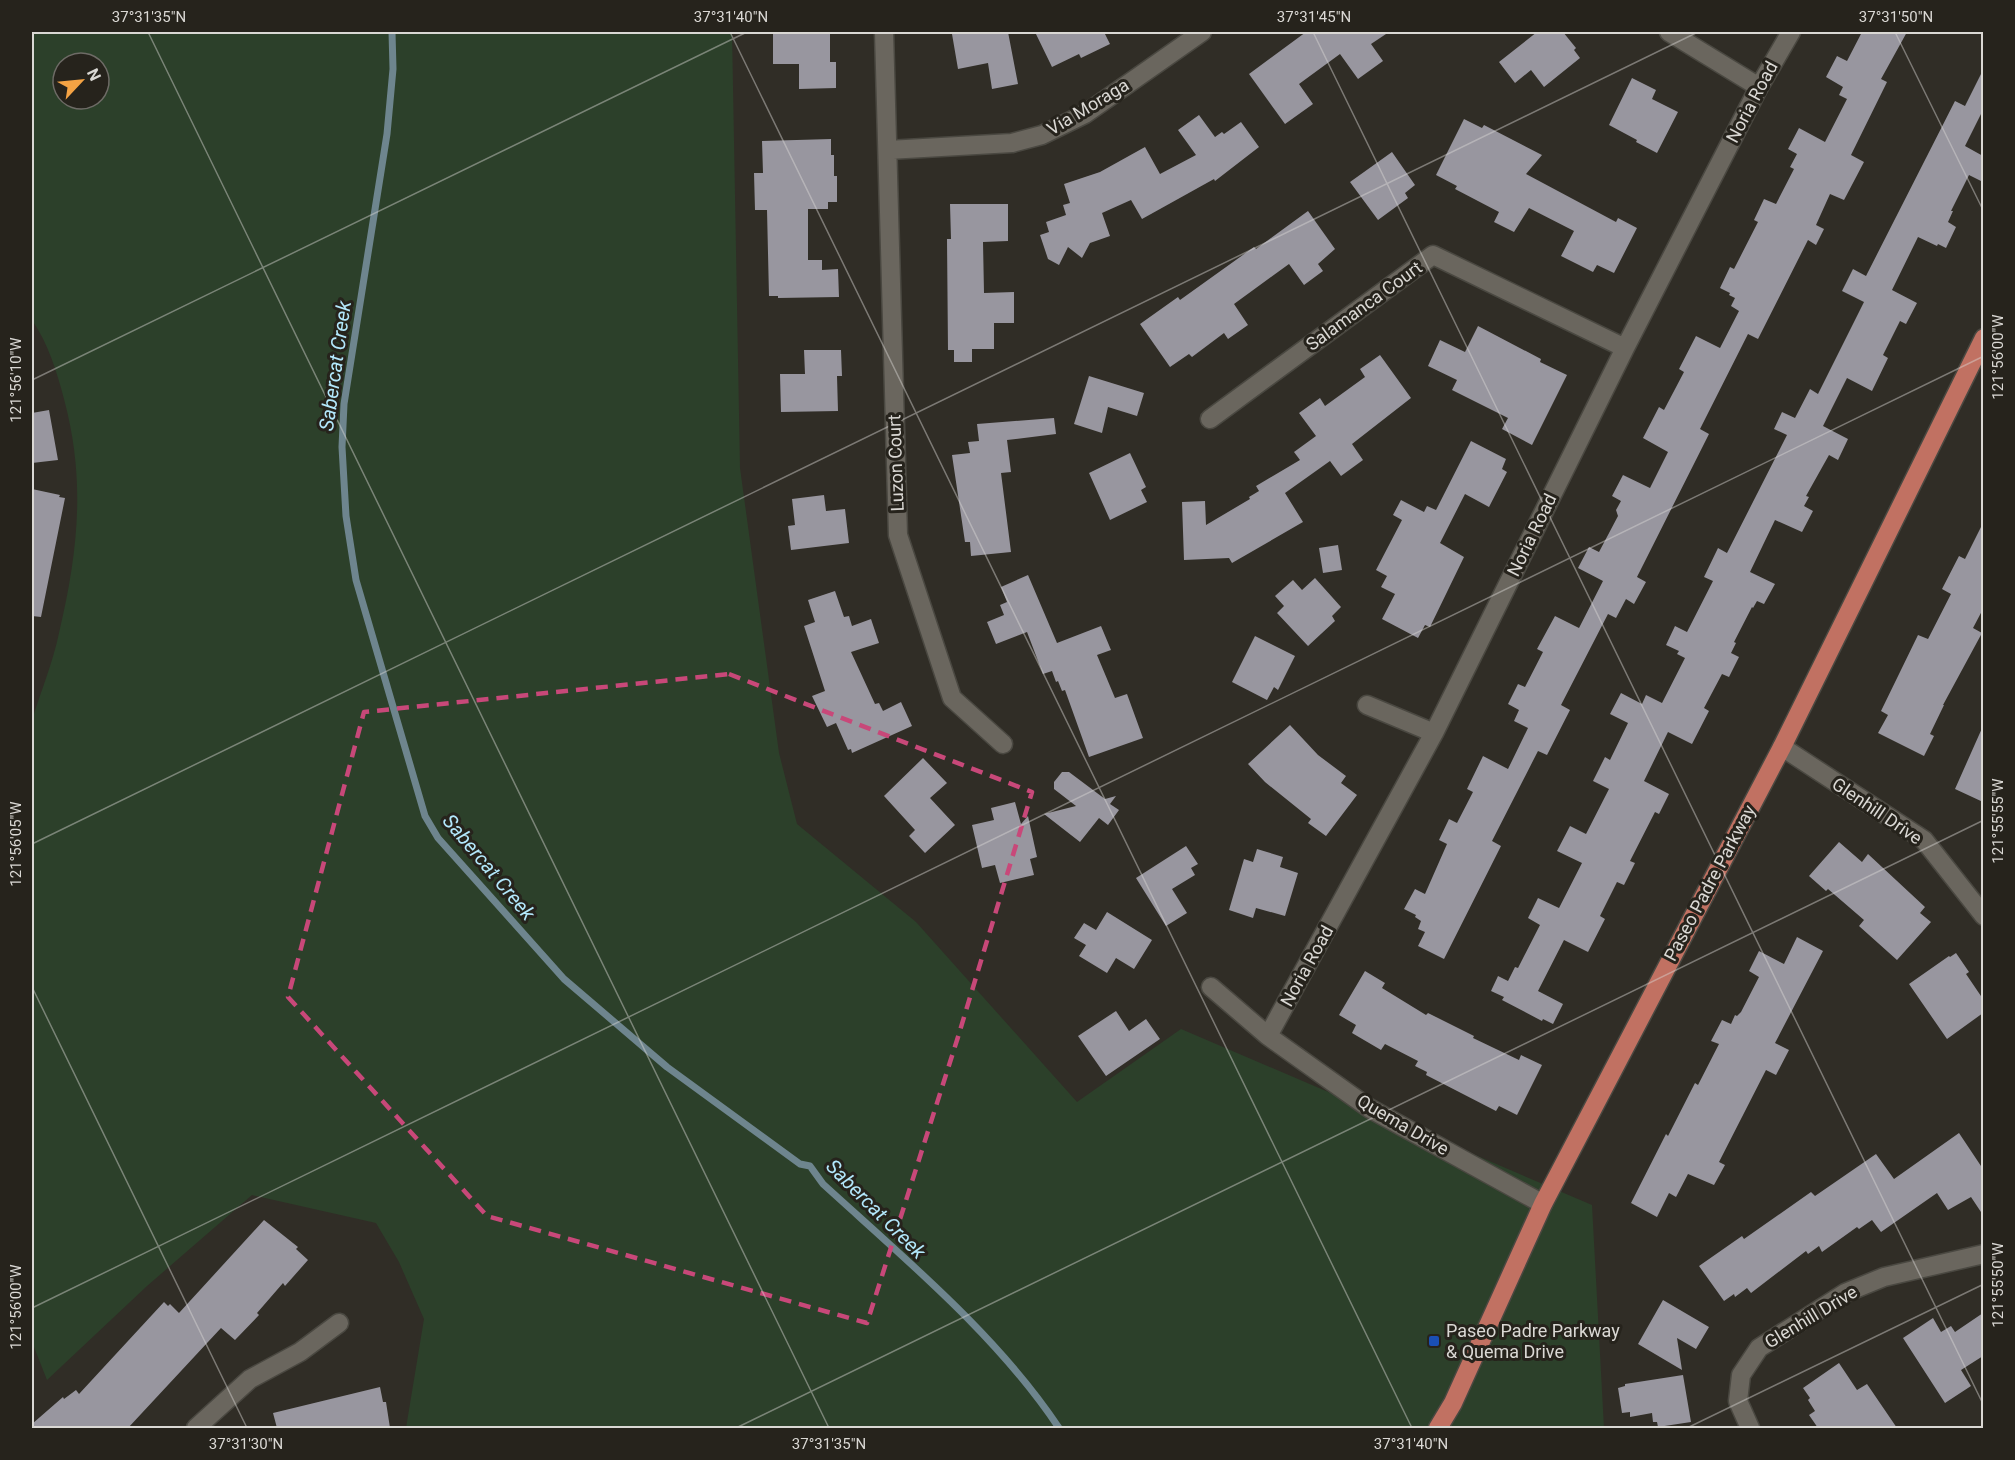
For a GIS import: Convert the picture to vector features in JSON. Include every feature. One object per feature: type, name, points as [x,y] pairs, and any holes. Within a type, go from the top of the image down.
[{"type":"main road","name":"Paseo Padre Parkway","points":[[1438,1428],[1453,1403],[1544,1204],[1782,747],[1983,338]]},
{"type":"street","name":"Luzon Court","points":[[884,32],[898,535],[952,698],[1004,744]]},
{"type":"street","name":"Via Moraga","points":[[888,150],[1012,143],[1042,135],[1085,114],[1202,32]]},
{"type":"street","points":[[1669,32],[1759,87]]},
{"type":"street","name":"Noria Road","points":[[1268,1036],[1434,733],[1625,348],[1759,87],[1791,32]]},
{"type":"street","name":"Salamanca Court","points":[[1210,419],[1433,255],[1625,348]]},
{"type":"street","points":[[1367,705],[1434,733]]},
{"type":"street","name":"Glenhill Drive","points":[[1782,747],[1924,840],[1983,916]]},
{"type":"street","name":"Quema Drive","points":[[1210,987],[1268,1036],[1369,1108],[1544,1204]]},
{"type":"street","name":"Glenhill Drive","points":[[1750,1428],[1738,1401],[1741,1375],[1758,1348],[1845,1293],[1884,1277],[1983,1254]]},
{"type":"street","points":[[196,1428],[250,1379],[300,1352],[339,1323]]},
{"type":"highlighted area","points":[[729,674],[1032,792],[958,1037],[867,1323],[487,1216],[288,997],[364,712]]},
{"type":"green space","points":[[32,32],[732,32],[740,468],[779,753],[797,824],[916,922],[1077,1102],[1181,1029],[1592,1205],[1604,1428],[406,1428],[424,1319],[399,1262],[376,1223],[252,1195],[147,1286],[47,1380],[32,1342],[32,720],[54,655],[66,603],[75,545],[77,488],[71,429],[55,368],[32,320]]},
{"type":"building","points":[[773,32],[830,32],[830,62],[836,62],[836,88],[799,89],[799,64],[773,64]]},
{"type":"building","points":[[1008,32],[1018,84],[992,89],[988,63],[958,69],[952,34]]},
{"type":"building","points":[[1035,32],[1104,32],[1110,44],[1081,58],[1079,54],[1052,67]]},
{"type":"building","points":[[1306,32],[1389,32],[1371,44],[1383,61],[1358,79],[1340,54],[1299,84],[1313,104],[1285,124],[1249,74]]},
{"type":"building","points":[[1537,32],[1563,32],[1576,48],[1574,50],[1580,58],[1544,87],[1531,70],[1515,83],[1499,62]]},
{"type":"building","points":[[1862,32],[1907,32],[1881,79],[1887,82],[1851,155],[1864,162],[1844,200],[1830,194],[1816,225],[1824,229],[1816,245],[1808,240],[1758,339],[1748,334],[1700,429],[1709,434],[1637,577],[1646,582],[1634,604],[1626,599],[1616,618],[1608,614],[1561,705],[1570,710],[1547,755],[1538,751],[1492,841],[1501,846],[1444,959],[1418,946],[1425,932],[1418,929],[1421,921],[1415,917],[1416,915],[1404,909],[1415,889],[1425,894],[1447,844],[1439,840],[1449,819],[1457,823],[1473,792],[1467,789],[1483,756],[1508,769],[1528,728],[1514,721],[1519,710],[1508,704],[1518,684],[1525,687],[1543,652],[1537,649],[1555,616],[1579,628],[1603,581],[1578,568],[1589,547],[1599,552],[1618,516],[1616,510],[1621,501],[1612,496],[1623,475],[1650,488],[1668,452],[1643,438],[1659,407],[1664,410],[1684,372],[1679,369],[1696,336],[1720,348],[1739,311],[1731,306],[1735,298],[1720,288],[1730,267],[1734,269],[1758,222],[1754,220],[1764,199],[1776,204],[1794,169],[1790,167],[1797,154],[1788,149],[1799,128],[1825,142],[1847,99],[1839,95],[1843,87],[1826,77],[1837,56],[1847,61]]},
{"type":"building","points":[[1983,70],[1983,110],[1965,146],[1983,156],[1983,182],[1969,175],[1951,211],[1953,211],[1948,222],[1956,227],[1946,248],[1918,237],[1892,290],[1917,303],[1906,324],[1900,321],[1883,355],[1888,358],[1872,391],[1847,378],[1823,426],[1848,439],[1838,460],[1829,455],[1806,496],[1809,497],[1804,506],[1813,511],[1802,532],[1775,520],[1750,572],[1775,584],[1764,604],[1757,601],[1752,607],[1734,642],[1736,643],[1731,653],[1739,657],[1729,677],[1722,674],[1704,708],[1709,711],[1692,744],[1668,732],[1644,781],[1669,794],[1659,814],[1655,812],[1630,861],[1635,863],[1624,885],[1617,882],[1600,916],[1605,919],[1588,952],[1564,940],[1538,991],[1563,1004],[1553,1024],[1543,1019],[1542,1021],[1502,1000],[1504,997],[1491,991],[1498,976],[1508,981],[1515,967],[1518,968],[1540,925],[1528,918],[1538,898],[1559,908],[1582,863],[1557,851],[1570,826],[1586,834],[1609,789],[1593,781],[1605,757],[1610,760],[1628,723],[1610,714],[1621,693],[1642,704],[1646,695],[1662,703],[1685,658],[1677,654],[1679,651],[1666,645],[1675,626],[1687,632],[1713,581],[1704,577],[1718,548],[1727,553],[1787,435],[1774,429],[1782,412],[1795,418],[1810,389],[1818,394],[1864,302],[1842,291],[1853,269],[1866,276],[1955,101],[1965,106]]},
{"type":"building","points":[[1632,78],[1656,90],[1652,99],[1678,112],[1657,153],[1609,125]]},
{"type":"building","points":[[1199,115],[1215,137],[1222,132],[1224,134],[1241,122],[1259,147],[1215,181],[1214,179],[1142,219],[1131,200],[1102,213],[1110,236],[1090,243],[1082,258],[1068,247],[1059,265],[1048,259],[1040,235],[1049,232],[1046,222],[1066,215],[1063,205],[1070,203],[1064,184],[1100,172],[1145,147],[1160,174],[1196,155],[1178,130]]},
{"type":"building","points":[[1464,119],[1482,128],[1484,125],[1542,155],[1526,174],[1616,222],[1618,218],[1637,228],[1614,273],[1597,265],[1593,272],[1561,256],[1574,231],[1529,208],[1514,232],[1494,222],[1499,212],[1455,189],[1457,186],[1436,175]]},
{"type":"building","points":[[831,139],[834,176],[837,176],[837,202],[828,202],[828,209],[808,209],[808,260],[822,260],[822,270],[838,269],[839,297],[778,298],[778,296],[769,296],[767,210],[755,210],[754,173],[763,173],[762,141]]},
{"type":"building","points":[[1392,152],[1415,185],[1405,193],[1408,198],[1378,220],[1350,182]]},
{"type":"building","points":[[950,204],[1008,204],[1008,241],[983,242],[984,293],[1014,292],[1014,323],[994,323],[994,349],[972,349],[972,362],[954,362],[954,350],[948,350],[947,239],[951,239]]},
{"type":"building","points":[[1308,211],[1335,249],[1318,264],[1323,271],[1304,285],[1289,264],[1234,304],[1248,325],[1228,339],[1224,333],[1192,357],[1189,354],[1170,367],[1140,324],[1178,297],[1180,300],[1254,247],[1256,249]]},
{"type":"building","points":[[1478,326],[1567,375],[1532,445],[1502,429],[1508,418],[1452,390],[1457,380],[1428,366],[1440,340],[1465,352]]},
{"type":"building","points":[[804,350],[841,350],[842,376],[837,376],[838,411],[781,412],[780,374],[805,374]]},
{"type":"building","points":[[1380,355],[1411,398],[1352,444],[1363,460],[1341,476],[1330,461],[1285,493],[1303,522],[1232,563],[1229,558],[1184,560],[1182,502],[1205,501],[1206,525],[1250,499],[1249,497],[1259,491],[1256,486],[1300,460],[1294,452],[1316,436],[1299,413],[1320,398],[1325,406],[1365,377],[1360,369]]},
{"type":"building","points":[[1089,376],[1144,393],[1137,416],[1108,407],[1102,433],[1074,424]]},
{"type":"building","points":[[49,410],[58,460],[32,463],[32,413]]},
{"type":"building","points":[[1054,418],[1056,434],[1007,440],[1011,472],[1001,473],[1011,552],[971,556],[970,542],[965,542],[952,455],[970,453],[968,442],[979,441],[977,424]]},
{"type":"building","points":[[1471,441],[1506,459],[1502,469],[1507,472],[1489,507],[1465,494],[1440,543],[1464,557],[1430,627],[1425,625],[1418,638],[1382,619],[1395,594],[1381,587],[1387,576],[1376,570],[1402,520],[1393,515],[1401,500],[1424,512],[1427,506],[1436,510]]},
{"type":"building","points":[[1130,453],[1146,487],[1141,490],[1147,502],[1110,520],[1089,473]]},
{"type":"building","points":[[32,489],[65,498],[41,617],[32,616]]},
{"type":"building","points":[[824,495],[826,511],[845,509],[849,543],[791,550],[788,526],[795,525],[792,499]]},
{"type":"building","points":[[1983,523],[1983,609],[1973,628],[1982,633],[1943,705],[1930,734],[1934,736],[1924,756],[1878,733],[1888,715],[1881,711],[1918,635],[1928,639],[1951,594],[1942,589],[1959,556],[1965,559]]},
{"type":"building","points":[[1338,545],[1342,570],[1323,573],[1319,548]]},
{"type":"building","points":[[1028,575],[1057,643],[1101,626],[1111,650],[1097,655],[1115,698],[1127,694],[1143,738],[1089,757],[1065,690],[1062,691],[1052,671],[1043,674],[1027,632],[996,644],[987,622],[1004,615],[1000,605],[1007,602],[1001,587]]},
{"type":"building","points":[[1315,578],[1341,607],[1332,616],[1335,621],[1308,646],[1277,613],[1284,606],[1275,596],[1293,580],[1302,590]]},
{"type":"building","points":[[835,591],[844,617],[849,616],[852,626],[871,619],[879,643],[851,652],[875,704],[879,703],[883,711],[901,702],[912,726],[852,753],[851,749],[848,750],[836,723],[827,727],[812,696],[825,691],[804,626],[815,622],[808,600]]},
{"type":"building","points":[[1255,636],[1295,656],[1278,690],[1274,687],[1267,700],[1232,682]]},
{"type":"building","points":[[1290,725],[1318,755],[1346,776],[1341,783],[1357,795],[1326,836],[1308,823],[1311,819],[1265,782],[1248,764]]},
{"type":"building","points":[[1983,726],[1983,802],[1955,789]]},
{"type":"building","points":[[923,758],[947,783],[930,798],[955,825],[925,853],[909,836],[915,830],[884,796]]},
{"type":"building","points":[[1062,772],[1069,772],[1105,799],[1116,796],[1110,804],[1119,810],[1108,825],[1099,818],[1080,842],[1044,814],[1076,806],[1054,789],[1054,782]]},
{"type":"building","points":[[1015,802],[1021,824],[1028,816],[1037,857],[1030,859],[1034,875],[1000,883],[995,865],[982,868],[972,825],[994,820],[991,808]]},
{"type":"building","points":[[1839,842],[1862,862],[1868,854],[1925,907],[1920,913],[1931,922],[1897,960],[1859,926],[1864,920],[1809,876]]},
{"type":"building","points":[[1186,846],[1198,864],[1191,868],[1195,875],[1172,889],[1187,913],[1166,926],[1136,878]]},
{"type":"building","points":[[1257,849],[1283,857],[1280,867],[1298,873],[1285,916],[1256,908],[1253,918],[1229,910],[1244,859],[1253,862]]},
{"type":"building","points":[[1107,912],[1152,940],[1134,969],[1116,958],[1107,973],[1079,956],[1086,945],[1074,938],[1084,923],[1096,930]]},
{"type":"building","points":[[1797,937],[1823,951],[1775,1043],[1789,1050],[1776,1075],[1766,1070],[1719,1162],[1725,1165],[1714,1185],[1688,1174],[1676,1197],[1669,1193],[1657,1217],[1631,1203],[1666,1134],[1668,1136],[1695,1083],[1698,1085],[1719,1044],[1711,1041],[1722,1020],[1731,1024],[1735,1015],[1741,1012],[1759,977],[1749,971],[1759,951],[1784,964]]},
{"type":"building","points":[[1956,953],[1969,972],[1966,974],[1983,999],[1983,1013],[1947,1039],[1909,984]]},
{"type":"building","points":[[1365,971],[1385,983],[1382,988],[1426,1015],[1428,1013],[1519,1060],[1521,1055],[1542,1065],[1517,1115],[1499,1106],[1496,1111],[1426,1075],[1427,1072],[1415,1066],[1418,1061],[1385,1044],[1381,1050],[1352,1033],[1356,1025],[1339,1015]]},
{"type":"building","points":[[1116,1011],[1129,1031],[1146,1019],[1160,1039],[1106,1076],[1078,1036]]},
{"type":"building","points":[[1959,1133],[1983,1169],[1983,1215],[1971,1197],[1948,1210],[1937,1193],[1881,1232],[1872,1220],[1859,1229],[1857,1227],[1822,1252],[1819,1246],[1808,1254],[1806,1251],[1751,1293],[1747,1288],[1735,1297],[1734,1294],[1724,1301],[1699,1266],[1742,1236],[1744,1239],[1811,1192],[1815,1196],[1876,1154],[1894,1179]]},
{"type":"building","points":[[264,1220],[298,1247],[296,1249],[308,1260],[285,1286],[283,1283],[257,1313],[259,1315],[235,1340],[221,1328],[128,1428],[32,1428],[32,1424],[63,1397],[64,1399],[76,1390],[79,1394],[164,1302],[168,1306],[170,1304],[179,1313]]},
{"type":"building","points":[[1663,1300],[1709,1327],[1696,1349],[1677,1338],[1682,1370],[1638,1344]]},
{"type":"building","points":[[1983,1313],[1983,1356],[1961,1370],[1971,1386],[1945,1403],[1903,1338],[1933,1318],[1941,1332],[1951,1326],[1955,1332]]},
{"type":"building","points":[[1839,1363],[1857,1390],[1867,1384],[1897,1428],[1818,1428],[1809,1415],[1815,1411],[1803,1388]]},
{"type":"building","points":[[1683,1375],[1691,1422],[1658,1427],[1657,1422],[1653,1422],[1652,1413],[1630,1417],[1630,1412],[1622,1413],[1618,1388],[1625,1384]]},
{"type":"building","points":[[380,1387],[383,1402],[386,1402],[390,1428],[277,1428],[273,1413]]},
{"type":"waterway","name":"Sabercat Creek","points":[[392,32],[393,69],[387,134],[344,404],[342,447],[346,516],[356,580],[425,816],[438,838],[564,979],[667,1067],[800,1164],[810,1166],[823,1184],[917,1269],[979,1330],[1035,1394],[1059,1428]]},
{"type":"place","name":"Paseo Padre Parkway & Quema Drive","points":[[1434,1341]]}]
